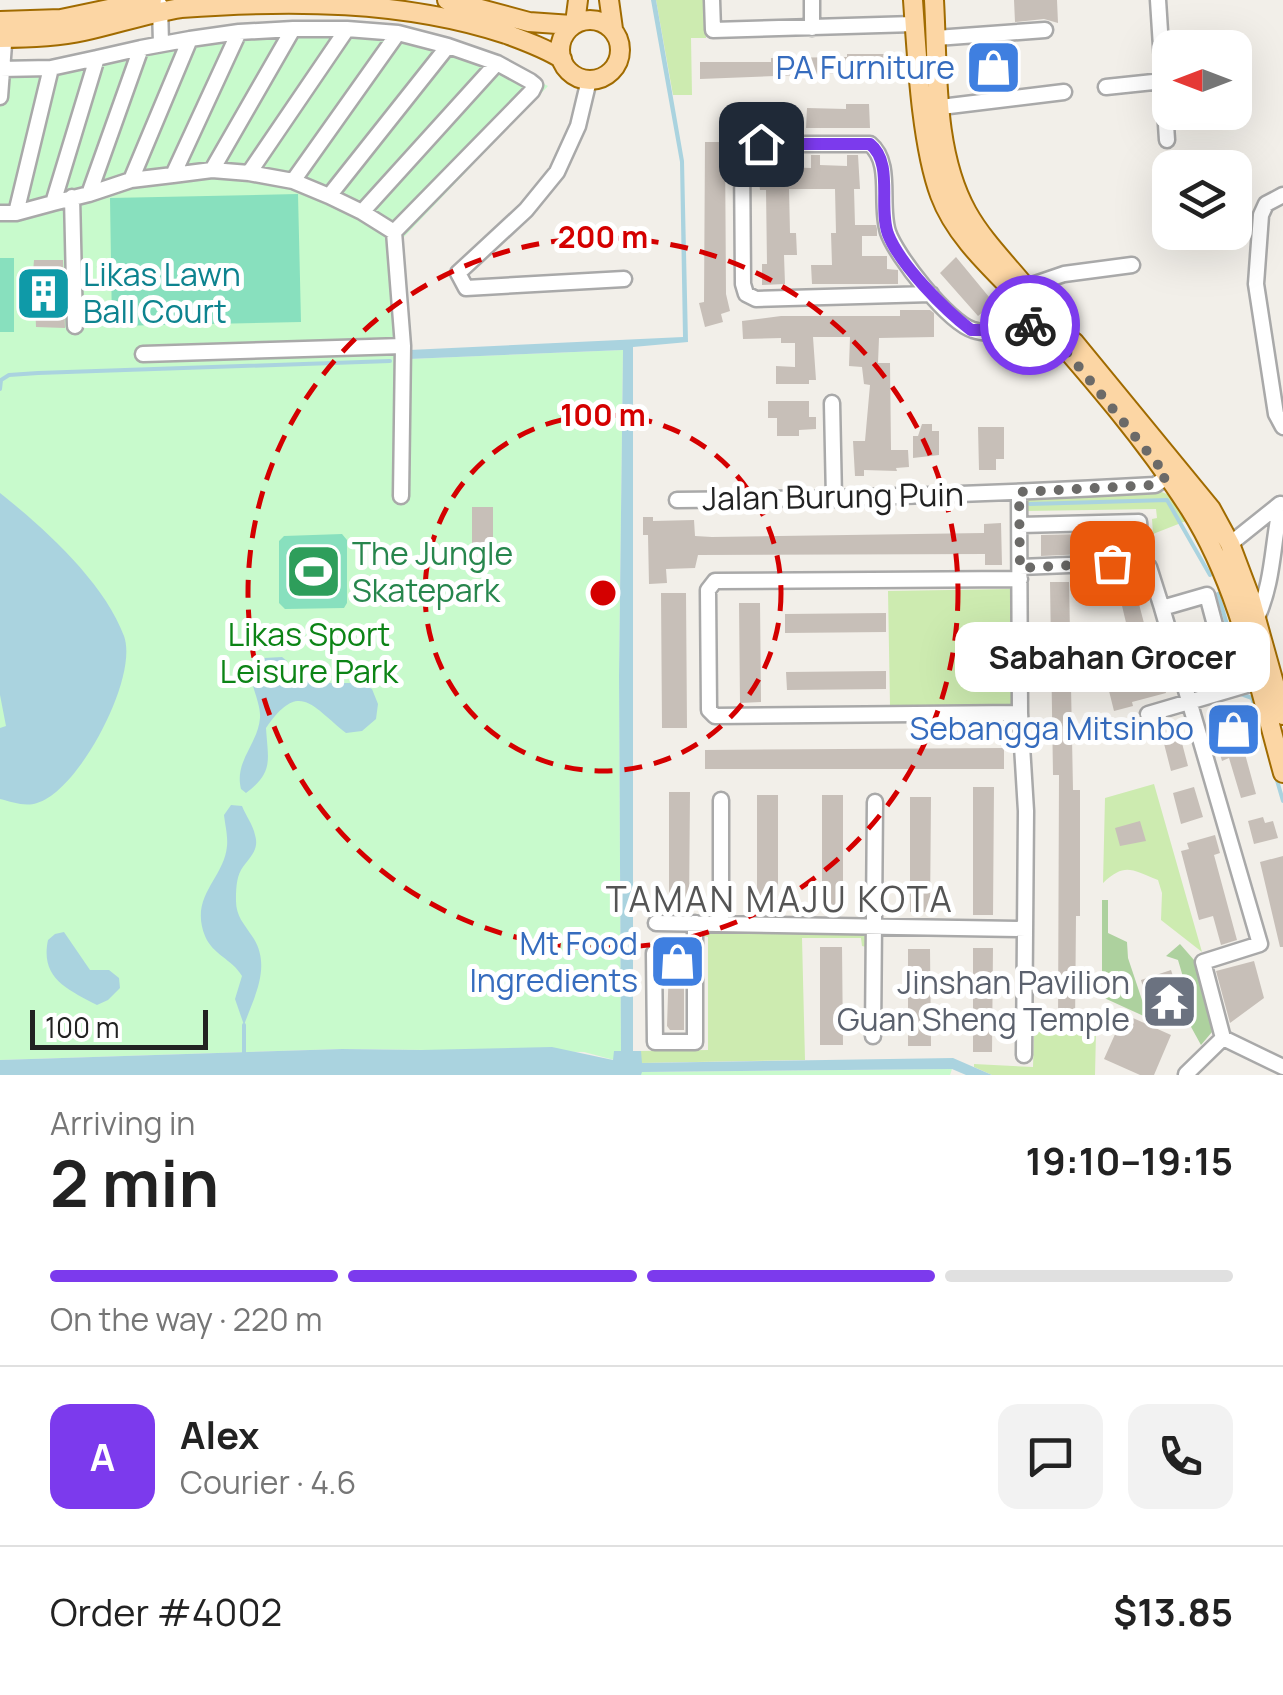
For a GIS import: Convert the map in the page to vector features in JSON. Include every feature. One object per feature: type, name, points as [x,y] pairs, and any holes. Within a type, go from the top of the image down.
[{"type":"main road","points":[[447,0],[528,22],[574,24],[595,20],[612,29]]},
{"type":"main road","points":[[562,60],[560,44],[574,24],[578,0]]},
{"type":"main road","points":[[2,29],[157,4],[386,2],[528,42],[562,60],[572,74],[588,80],[599,79],[615,67],[621,48],[612,29],[609,0]]},
{"type":"main road","points":[[913,0],[930,160],[941,198],[961,233],[1041,320],[1167,476],[1209,542],[1226,579],[1283,773]]},
{"type":"main road","points":[[934,0],[942,131],[954,183],[967,213],[1211,509],[1230,544],[1256,620],[1276,663],[1283,715]]},
{"type":"main road","points":[[1230,544],[1229,556],[1246,617],[1246,646]]},
{"type":"street","points":[[712,0],[713,30],[914,24]]},
{"type":"street","points":[[812,0],[812,28]]},
{"type":"street","points":[[1158,0],[1160,30]]},
{"type":"street","points":[[375,32],[386,2]]},
{"type":"street","points":[[157,4],[161,44]]},
{"type":"street","points":[[0,97],[2,29]]},
{"type":"street","points":[[212,170],[294,29]]},
{"type":"street","points":[[249,173],[348,29]]},
{"type":"street","points":[[2,70],[51,68],[239,32],[348,29],[398,34],[448,46],[497,63],[534,85],[394,232],[403,346],[400,496]]},
{"type":"street","points":[[936,38],[1045,30]]},
{"type":"street","points":[[173,174],[239,32]]},
{"type":"street","points":[[293,181],[398,34]]},
{"type":"street","points":[[131,180],[190,39]]},
{"type":"street","points":[[329,196],[448,46]]},
{"type":"street","points":[[89,194],[140,48]]},
{"type":"street","points":[[53,203],[96,58]]},
{"type":"street","points":[[362,212],[497,63]]},
{"type":"street","points":[[16,213],[51,68]]},
{"type":"street","points":[[588,80],[578,126],[557,172],[526,210],[458,274],[466,288],[624,280]]},
{"type":"street","points":[[1106,87],[1152,82]]},
{"type":"street","points":[[941,106],[1064,92]]},
{"type":"street","points":[[1167,130],[1168,140]]},
{"type":"street","points":[[931,294],[756,299],[746,294],[742,284],[742,155],[750,146],[761,144],[870,144],[880,152],[888,234],[931,294],[971,330],[1008,330],[1041,320]]},
{"type":"street","points":[[0,213],[16,213],[131,180],[212,170],[293,181],[362,212],[394,232]]},
{"type":"street","points":[[1283,195],[1266,204],[1260,215],[1256,284],[1276,414],[1283,428]]},
{"type":"street","points":[[72,197],[74,326]]},
{"type":"street","points":[[1026,288],[1064,274],[1132,266]]},
{"type":"street","points":[[143,354],[403,346]]},
{"type":"street","points":[[832,403],[834,499]]},
{"type":"street","name":"Jalan Burung Puin","points":[[677,500],[1019,492],[1155,485],[1167,476]]},
{"type":"street","points":[[1019,492],[1020,713],[1026,811],[1024,1054]]},
{"type":"street","points":[[1230,544],[1282,503]]},
{"type":"street","points":[[1282,503],[1274,528],[1283,570]]},
{"type":"street","points":[[1020,524],[1138,522],[1142,562]]},
{"type":"street","points":[[1247,530],[1265,529],[1279,551],[1267,597],[1256,620]]},
{"type":"street","points":[[1020,713],[715,716],[710,710],[708,590],[715,581],[1020,573],[1142,562],[1150,567],[1260,944],[1203,962],[1223,1038]]},
{"type":"street","points":[[1162,608],[1207,595],[1226,579]]},
{"type":"street","points":[[1207,595],[1232,689]]},
{"type":"street","points":[[1148,714],[1257,682]]},
{"type":"street","points":[[721,800],[721,923]]},
{"type":"street","points":[[873,1036],[874,802]]},
{"type":"street","points":[[656,923],[1025,929]]},
{"type":"street","points":[[695,923],[695,952],[695,1042],[654,1042],[654,952],[695,952]]},
{"type":"street","points":[[1223,1038],[1283,1066]]},
{"type":"street","points":[[1186,1074],[1223,1038]]},
{"type":"green space","points":[[656,0],[705,0],[706,38],[691,38],[692,95],[673,95]]},
{"type":"green space","name":"Likas Sport Leisure Park","points":[[388,26],[464,44],[548,86],[402,239],[409,359],[623,350],[619,676],[621,1051],[614,1060],[584,1052],[342,1049],[0,1060],[0,59],[54,60],[152,38],[227,27]]},
{"type":"green space","points":[[298,194],[301,322],[112,326],[110,198]]},
{"type":"green space","points":[[0,258],[14,258],[14,332],[0,332]]},
{"type":"green space","points":[[1159,491],[1172,496],[1186,521],[1153,534],[1156,509],[1026,511],[1028,498]]},
{"type":"green space","name":"The Jungle Skatepark","points":[[342,534],[347,540],[344,608],[285,609],[279,603],[279,541],[284,536]]},
{"type":"green space","points":[[1011,589],[1012,705],[890,706],[888,591]]},
{"type":"green space","points":[[1154,784],[1202,952],[1161,920],[1162,893],[1158,880],[1123,870],[1103,883],[1105,798]]},
{"type":"green space","points":[[1102,900],[1108,900],[1108,933],[1127,942],[1128,958],[1144,1006],[1154,1005],[1159,1023],[1102,997]]},
{"type":"green space","points":[[705,930],[859,931],[865,936],[866,947],[862,946],[861,938],[802,938],[805,1060],[641,1063],[641,1051],[708,1050]]},
{"type":"green space","points":[[1180,944],[1194,960],[1210,1022],[1212,1032],[1201,1045],[1190,1025],[1191,1004],[1178,960],[1166,956]]},
{"type":"green space","points":[[1034,1032],[1096,1032],[1095,1075],[992,1075],[974,1067],[1033,1067]]},
{"type":"green space","points":[[952,1069],[950,1075],[641,1075],[641,1072]]},
{"type":"water","points":[[651,0],[656,0],[684,161],[688,342],[633,347],[633,1051],[641,1051],[642,1063],[953,1058],[992,1075],[966,1075],[952,1069],[641,1075],[0,1075],[0,1060],[552,1047],[613,1060],[614,1051],[621,1051],[619,676],[623,350],[409,359],[409,350],[683,337],[680,162]]},
{"type":"water","points":[[0,493],[88,576],[115,616],[124,636],[126,654],[114,704],[87,756],[53,794],[32,804],[0,799],[0,728],[6,726],[0,695]]},
{"type":"water","points":[[282,657],[289,673],[298,666],[317,683],[359,683],[372,689],[378,704],[376,719],[362,731],[346,733],[314,706],[297,701],[288,705],[266,728],[265,772],[246,793],[241,789],[241,770],[260,718],[251,677],[266,672],[261,664],[264,658]]},
{"type":"water","points":[[231,805],[242,806],[256,841],[236,889],[237,911],[261,958],[260,980],[244,1025],[235,999],[242,976],[208,942],[201,922],[204,899],[225,858],[224,815]]},
{"type":"water","points":[[64,932],[90,970],[109,970],[119,978],[120,988],[108,1000],[97,1005],[66,987],[52,973],[48,940]]},
{"type":"building","points":[[1014,0],[1057,0],[1058,23],[1044,19],[1015,22]]},
{"type":"building","name":"PA Furniture","points":[[1010,52],[1012,82],[979,84],[977,54]]},
{"type":"building","points":[[904,54],[906,71],[700,79],[700,62],[771,62],[771,58]]},
{"type":"building","points":[[846,104],[869,104],[870,128],[806,128],[807,108],[846,109]]},
{"type":"building","points":[[705,142],[725,142],[726,294],[730,311],[721,314],[723,322],[705,327],[699,303],[704,302]]},
{"type":"building","points":[[811,155],[820,155],[820,165],[847,166],[847,155],[858,155],[860,189],[854,189],[855,225],[876,225],[877,229],[877,236],[862,236],[862,256],[887,256],[887,269],[898,270],[898,284],[812,284],[811,265],[832,265],[835,189],[789,189],[790,233],[796,233],[797,255],[784,255],[785,284],[762,285],[762,264],[767,264],[766,190],[760,190],[757,166],[811,168]]},
{"type":"building","points":[[956,257],[994,303],[978,316],[940,273]]},
{"type":"building","name":"Likas Lawn Ball Court","points":[[34,260],[63,260],[65,328],[36,327],[35,302],[19,301],[19,285],[32,285]]},
{"type":"building","points":[[900,310],[934,313],[934,337],[879,338],[878,363],[890,363],[891,450],[908,450],[909,467],[896,468],[897,471],[864,470],[864,476],[855,476],[853,441],[865,441],[870,385],[864,384],[862,367],[849,366],[850,337],[813,337],[816,380],[809,380],[809,384],[776,384],[776,366],[795,367],[795,343],[781,343],[781,338],[743,339],[742,321],[781,316],[900,316]]},
{"type":"building","points":[[768,401],[809,401],[809,417],[816,417],[816,429],[799,430],[799,436],[777,436],[777,418],[768,418]]},
{"type":"building","points":[[922,424],[932,424],[932,431],[939,431],[939,455],[913,458],[913,436],[918,436]]},
{"type":"building","points":[[978,427],[1004,427],[1004,459],[996,459],[996,470],[979,470]]},
{"type":"building","points":[[472,507],[493,507],[493,554],[472,554]]},
{"type":"building","points":[[643,517],[653,517],[653,521],[694,520],[695,536],[712,537],[984,533],[984,524],[1001,523],[1002,565],[985,565],[985,554],[698,555],[695,568],[666,569],[667,583],[649,584],[648,535],[643,535]]},
{"type":"building","points":[[1129,533],[1130,552],[1041,556],[1041,535]]},
{"type":"building","points":[[1139,573],[1146,602],[1139,604],[1145,627],[1128,631],[1118,589],[1104,592],[1105,576]]},
{"type":"building","points":[[1050,582],[1069,582],[1073,790],[1080,790],[1075,1028],[1058,1028],[1059,775],[1053,775]]},
{"type":"building","points":[[661,593],[686,593],[687,728],[662,728]]},
{"type":"building","points":[[739,603],[760,603],[761,702],[740,703]]},
{"type":"building","points":[[886,613],[886,632],[785,633],[785,614]]},
{"type":"building","points":[[1156,650],[1166,693],[1114,711],[1109,691],[1145,682],[1138,654]]},
{"type":"building","points":[[886,671],[886,689],[787,690],[786,672]]},
{"type":"building","points":[[1252,723],[1260,749],[1245,754],[1256,794],[1241,798],[1229,758],[1222,761],[1214,734]]},
{"type":"building","points":[[1177,724],[1188,766],[1171,771],[1160,728]]},
{"type":"building","points":[[1004,748],[1004,769],[705,769],[705,750]]},
{"type":"building","points":[[973,787],[994,787],[993,915],[973,915]]},
{"type":"building","points":[[1194,787],[1203,817],[1181,824],[1173,793]]},
{"type":"building","points":[[669,792],[690,792],[689,908],[669,908]]},
{"type":"building","points":[[757,795],[778,795],[778,910],[757,910]]},
{"type":"building","points":[[822,795],[843,795],[843,910],[822,910]]},
{"type":"building","points":[[910,797],[931,797],[930,912],[910,912]]},
{"type":"building","points":[[1263,817],[1265,823],[1273,821],[1278,838],[1254,844],[1248,821]]},
{"type":"building","points":[[1140,821],[1146,841],[1120,846],[1115,828]]},
{"type":"building","points":[[1215,835],[1220,853],[1214,855],[1237,940],[1221,945],[1213,916],[1199,920],[1181,851],[1189,849],[1187,843]]},
{"type":"building","points":[[1283,856],[1283,947],[1280,947],[1260,862]]},
{"type":"building","points":[[820,947],[842,947],[843,1045],[820,1045]]},
{"type":"building","points":[[973,948],[993,948],[992,1052],[973,1052]]},
{"type":"building","points":[[908,949],[930,949],[931,1046],[908,1046]]},
{"type":"building","points":[[1254,961],[1264,998],[1230,1023],[1216,971]]},
{"type":"building","points":[[669,963],[684,963],[684,1030],[670,1030],[667,1026]]},
{"type":"building","points":[[1171,970],[1180,998],[1158,1005],[1156,999],[1147,1001],[1141,980]]},
{"type":"building","points":[[1124,1014],[1171,1035],[1154,1075],[1140,1075],[1104,1059]]},
{"type":"waterway","points":[[0,389],[1,380],[9,375],[390,361]]},
{"type":"waterway","points":[[1030,504],[1167,500],[1210,575]]},
{"type":"waterway","points":[[1218,594],[1241,672]]},
{"type":"waterway","points":[[1241,694],[1252,698],[1264,734]]},
{"type":"waterway","points":[[1276,777],[1283,801]]},
{"type":"waterway","points":[[244,1025],[244,1054]]},
{"type":"way so far","points":[[1030,325],[1041,320],[1167,476],[1155,485],[1019,492],[1020,568],[1112,563]]},
{"type":"place","name":"PA Furniture","points":[[994,68]]},
{"type":"place","name":"Likas Lawn Ball Court","points":[[44,293]]},
{"type":"place","name":"Sabahan Grocer","points":[[1112,563]]},
{"type":"place","name":"The Jungle Skatepark","points":[[313,572]]},
{"type":"place","name":"Sebangga Mitsinbo","points":[[1233,729]]},
{"type":"place","name":"Mt Food Ingredients","points":[[677,962]]},
{"type":"place","name":"Jinshan Pavilion Guan Sheng Temple","points":[[1169,1001]]},
{"type":"district","name":"TAMAN MAJU KOTA","points":[[780,900]]},
{"type":"route","points":[[761,144],[870,144],[880,152],[888,234],[931,294],[971,330],[1008,330],[1030,325]]}]
